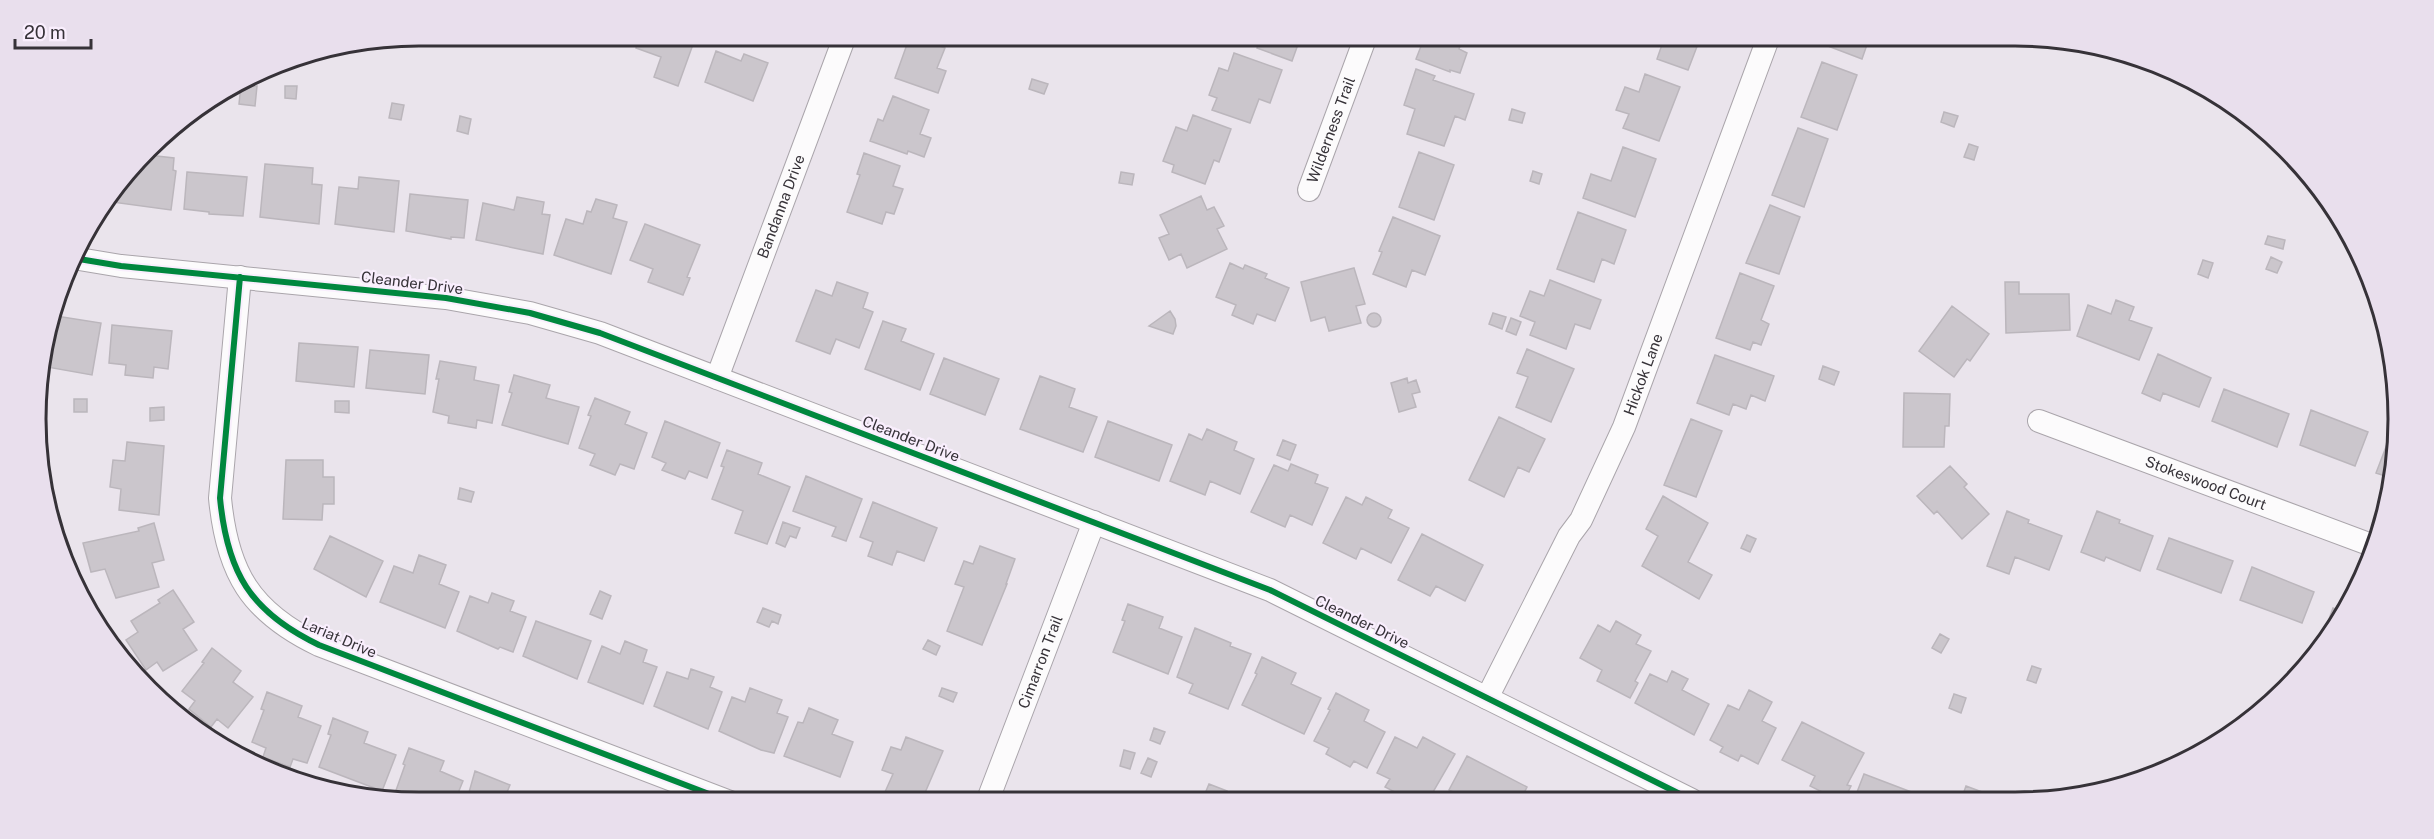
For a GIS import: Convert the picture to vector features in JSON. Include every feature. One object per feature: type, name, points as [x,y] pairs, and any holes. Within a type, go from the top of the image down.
[{"type":"street","name":"Bandanna Drive","points":[[717,378],[841,46]]},
{"type":"street","name":"Wilderness Trail","points":[[1309,190],[1362,46]]},
{"type":"street","name":"Hickok Lane","points":[[1487,698],[1569,536],[1581,520],[1624,427],[1765,46]]},
{"type":"street","name":"Cleander Drive","points":[[83,260],[121,266],[446,298],[530,313],[600,333],[1270,590],[1674,792]]},
{"type":"street","name":"Lariat Drive","points":[[240,277],[220,498],[223,533],[230,556],[246,587],[261,606],[297,635],[319,645],[704,792]]},
{"type":"street","name":"Stokeswood Court","points":[[2039,421],[2366,543]]},
{"type":"street","name":"Cimarron Trail","points":[[991,792],[1094,522]]},
{"type":"building","points":[[637,46],[692,46],[678,86],[654,77],[661,57],[636,48]]},
{"type":"building","points":[[906,46],[945,48],[937,68],[946,71],[938,93],[895,78]]},
{"type":"building","points":[[1258,46],[1297,46],[1292,61],[1257,48]]},
{"type":"building","points":[[1421,46],[1460,46],[1459,49],[1467,53],[1460,73],[1450,70],[1450,72],[1416,59]]},
{"type":"building","points":[[1662,46],[1697,46],[1688,70],[1657,59]]},
{"type":"building","points":[[1828,46],[1867,46],[1862,59]]},
{"type":"building","points":[[716,51],[741,61],[744,54],[768,63],[753,101],[705,82]]},
{"type":"building","points":[[1234,53],[1282,70],[1270,103],[1259,99],[1250,123],[1212,110],[1217,98],[1209,95],[1219,68],[1228,71]]},
{"type":"building","points":[[1822,62],[1857,75],[1837,130],[1801,117]]},
{"type":"building","points":[[1416,69],[1435,76],[1433,80],[1474,94],[1465,120],[1455,116],[1444,146],[1407,134],[1415,109],[1404,105]]},
{"type":"building","points":[[1645,74],[1680,87],[1659,141],[1623,128],[1629,114],[1616,110],[1625,87],[1639,92]]},
{"type":"building","points":[[1032,79],[1048,84],[1044,94],[1029,89]]},
{"type":"building","points":[[257,86],[255,106],[239,104],[240,92]]},
{"type":"building","points":[[285,86],[297,86],[296,99],[285,98]]},
{"type":"building","points":[[893,96],[929,110],[920,134],[931,138],[924,157],[908,151],[907,154],[870,141],[878,119],[883,121]]},
{"type":"building","points":[[392,103],[404,105],[401,120],[389,118]]},
{"type":"building","points":[[1512,109],[1525,113],[1522,123],[1509,120]]},
{"type":"building","points":[[1944,112],[1958,116],[1954,127],[1941,122]]},
{"type":"building","points":[[1193,115],[1231,129],[1219,162],[1214,160],[1205,184],[1172,172],[1174,165],[1163,161],[1176,127],[1187,131]]},
{"type":"building","points":[[460,116],[471,119],[468,134],[457,131]]},
{"type":"building","points":[[1798,128],[1828,139],[1804,207],[1772,195]]},
{"type":"building","points":[[1969,144],[1978,147],[1974,160],[1964,157]]},
{"type":"building","points":[[1623,147],[1656,159],[1635,217],[1583,198],[1591,174],[1611,181]]},
{"type":"building","points":[[1419,152],[1454,165],[1434,220],[1399,207]]},
{"type":"building","points":[[864,153],[900,166],[893,186],[903,189],[894,214],[886,212],[882,224],[847,212],[860,175],[857,174]]},
{"type":"building","points":[[156,156],[174,158],[173,170],[176,171],[171,210],[116,203]]},
{"type":"building","points":[[265,164],[313,168],[312,184],[322,185],[319,224],[260,217]]},
{"type":"building","points":[[1533,171],[1542,174],[1539,184],[1530,181]]},
{"type":"building","points":[[187,172],[247,177],[243,216],[209,214],[209,212],[184,209]]},
{"type":"building","points":[[1121,172],[1134,174],[1132,185],[1119,183]]},
{"type":"building","points":[[359,177],[399,181],[394,232],[335,224],[339,187],[358,189]]},
{"type":"building","points":[[410,194],[468,200],[464,238],[451,237],[451,239],[406,231]]},
{"type":"building","points":[[1201,196],[1207,210],[1214,207],[1224,226],[1217,229],[1227,249],[1187,268],[1181,254],[1169,260],[1159,238],[1169,234],[1160,215]]},
{"type":"building","points":[[517,197],[544,202],[542,214],[550,215],[543,254],[476,240],[483,203],[514,210]]},
{"type":"building","points":[[596,199],[617,205],[613,218],[627,222],[611,274],[554,255],[566,219],[583,224],[587,211],[591,212]]},
{"type":"building","points":[[1770,205],[1800,217],[1779,274],[1746,263]]},
{"type":"building","points":[[1578,212],[1626,230],[1614,264],[1602,259],[1594,282],[1557,269]]},
{"type":"building","points":[[1393,217],[1440,236],[1425,275],[1412,270],[1406,287],[1373,274],[1382,252],[1379,251]]},
{"type":"building","points":[[645,224],[700,245],[687,277],[690,278],[683,295],[648,282],[653,269],[630,260]]},
{"type":"building","points":[[2268,236],[2285,240],[2283,249],[2265,244]]},
{"type":"building","points":[[2271,257],[2282,262],[2277,273],[2266,269]]},
{"type":"building","points":[[2203,260],[2213,263],[2208,278],[2198,274]]},
{"type":"building","points":[[1230,263],[1243,269],[1245,265],[1267,274],[1265,278],[1289,288],[1275,321],[1257,314],[1253,324],[1232,315],[1236,305],[1216,297]]},
{"type":"building","points":[[1354,268],[1365,304],[1356,306],[1361,323],[1329,331],[1325,317],[1311,321],[1301,282]]},
{"type":"building","points":[[1740,273],[1774,286],[1761,320],[1769,324],[1761,345],[1753,342],[1750,350],[1716,338]]},
{"type":"building","points":[[1550,280],[1601,300],[1590,329],[1575,324],[1566,349],[1530,335],[1535,322],[1520,316],[1530,291],[1544,296]]},
{"type":"building","points":[[837,282],[868,293],[863,308],[873,312],[859,348],[836,339],[830,354],[796,341],[816,290],[832,296]]},
{"type":"building","points":[[2005,282],[2019,282],[2019,294],[2069,294],[2070,330],[2006,333]]},
{"type":"building","points":[[2116,300],[2134,307],[2129,320],[2152,328],[2139,360],[2077,336],[2088,305],[2111,314]]},
{"type":"building","points":[[1952,306],[1989,334],[1970,361],[1967,359],[1954,377],[1919,351]]},
{"type":"building","points":[[1170,311],[1176,326],[1173,334],[1149,326]]},
{"type":"building","points":[[1371,313],[1377,313],[1381,320],[1377,327],[1371,327],[1367,323],[1367,317]]},
{"type":"building","points":[[1493,313],[1506,317],[1502,329],[1489,324]]},
{"type":"building","points":[[61,317],[101,323],[92,375],[51,368]]},
{"type":"building","points":[[1511,318],[1521,322],[1516,335],[1506,331]]},
{"type":"building","points":[[883,321],[906,329],[901,341],[934,354],[920,390],[865,369]]},
{"type":"building","points":[[112,325],[172,331],[168,369],[154,367],[153,378],[125,375],[126,365],[109,363]]},
{"type":"building","points":[[299,343],[358,347],[354,387],[296,381]]},
{"type":"building","points":[[1527,349],[1574,369],[1551,422],[1516,407],[1528,377],[1517,373]]},
{"type":"building","points":[[370,350],[429,355],[425,394],[366,388]]},
{"type":"building","points":[[2158,354],[2211,378],[2199,407],[2163,393],[2160,401],[2142,393]]},
{"type":"building","points":[[1715,355],[1774,376],[1765,401],[1751,395],[1746,409],[1733,404],[1729,415],[1697,403]]},
{"type":"building","points":[[944,358],[999,379],[985,415],[930,394]]},
{"type":"building","points":[[440,361],[476,367],[474,380],[499,385],[492,423],[477,420],[476,428],[448,423],[449,416],[433,412]]},
{"type":"building","points":[[1823,366],[1839,372],[1834,385],[1819,379]]},
{"type":"building","points":[[514,375],[550,385],[546,398],[579,407],[568,444],[502,425],[512,393],[509,392]]},
{"type":"building","points":[[1040,376],[1075,389],[1069,407],[1097,417],[1083,452],[1020,429]]},
{"type":"building","points":[[1407,378],[1408,383],[1416,380],[1420,392],[1412,394],[1416,407],[1399,412],[1391,383]]},
{"type":"building","points":[[2224,389],[2289,414],[2277,447],[2212,421]]},
{"type":"building","points":[[1904,393],[1950,394],[1949,426],[1945,426],[1944,447],[1903,447]]},
{"type":"building","points":[[595,398],[630,412],[625,424],[647,433],[634,469],[620,464],[615,475],[590,465],[595,454],[579,448]]},
{"type":"building","points":[[74,399],[87,399],[87,412],[74,412]]},
{"type":"building","points":[[335,401],[349,401],[349,413],[335,412]]},
{"type":"building","points":[[164,407],[164,420],[150,421],[150,408]]},
{"type":"building","points":[[2311,410],[2368,432],[2355,466],[2300,445]]},
{"type":"building","points":[[1499,417],[1545,439],[1529,472],[1518,467],[1504,497],[1469,480]]},
{"type":"building","points":[[1691,419],[1722,431],[1696,497],[1664,485]]},
{"type":"building","points":[[665,421],[720,443],[707,478],[689,471],[685,479],[662,470],[666,463],[652,457]]},
{"type":"building","points":[[1108,421],[1172,445],[1159,481],[1095,457]]},
{"type":"building","points":[[1207,429],[1237,442],[1234,450],[1254,459],[1240,494],[1210,481],[1205,495],[1170,481],[1189,434],[1202,440]]},
{"type":"building","points":[[1283,440],[1296,445],[1290,460],[1277,455]]},
{"type":"building","points":[[127,442],[164,446],[159,515],[119,510],[121,489],[110,487],[113,460],[125,461]]},
{"type":"building","points":[[2387,444],[2383,475],[2376,473]]},
{"type":"building","points":[[727,450],[762,463],[758,474],[790,487],[767,544],[735,533],[743,511],[712,499],[724,467],[721,466]]},
{"type":"building","points":[[286,460],[323,460],[323,477],[334,477],[334,504],[323,504],[322,520],[283,519]]},
{"type":"building","points":[[1291,464],[1318,475],[1315,483],[1328,488],[1312,525],[1290,515],[1285,527],[1251,512],[1274,465],[1288,471]]},
{"type":"building","points":[[1950,466],[1967,484],[1964,487],[1989,514],[1962,539],[1937,511],[1934,514],[1917,496]]},
{"type":"building","points":[[806,476],[862,499],[846,541],[832,536],[836,527],[793,511]]},
{"type":"building","points":[[460,488],[474,492],[471,502],[458,499]]},
{"type":"building","points":[[1663,496],[1708,523],[1688,562],[1712,575],[1699,599],[1642,566],[1658,536],[1646,529]]},
{"type":"building","points":[[1346,497],[1362,505],[1366,497],[1392,510],[1388,518],[1409,528],[1391,563],[1361,548],[1356,559],[1323,543]]},
{"type":"building","points":[[873,502],[937,528],[924,561],[897,551],[892,565],[868,556],[873,542],[860,537]]},
{"type":"building","points":[[2007,511],[2029,520],[2028,523],[2062,536],[2049,570],[2015,557],[2009,574],[1987,566]]},
{"type":"building","points":[[2097,511],[2120,520],[2119,523],[2153,536],[2140,571],[2106,557],[2104,561],[2081,552]]},
{"type":"building","points":[[783,522],[800,528],[796,538],[790,536],[785,547],[776,543]]},
{"type":"building","points":[[154,523],[164,560],[152,563],[159,587],[116,598],[105,569],[91,572],[83,543],[139,531],[138,528]]},
{"type":"building","points":[[1422,534],[1483,565],[1465,601],[1436,586],[1430,596],[1398,580]]},
{"type":"building","points":[[1747,535],[1756,539],[1750,552],[1741,548]]},
{"type":"building","points":[[330,536],[383,561],[366,597],[314,569]]},
{"type":"building","points":[[2169,538],[2233,561],[2221,593],[2157,569]]},
{"type":"building","points":[[980,546],[1015,559],[982,645],[947,631],[964,587],[955,584],[964,561],[973,564]]},
{"type":"building","points":[[419,555],[446,565],[439,584],[459,592],[445,628],[380,602],[394,566],[413,573]]},
{"type":"building","points":[[2252,567],[2314,592],[2302,623],[2240,600]]},
{"type":"building","points":[[173,590],[194,622],[183,629],[197,650],[163,671],[157,662],[146,670],[126,640],[138,632],[131,621],[160,603],[158,600]]},
{"type":"building","points":[[600,591],[611,596],[602,619],[590,614]]},
{"type":"building","points":[[492,593],[514,601],[510,611],[526,617],[513,652],[500,647],[498,649],[457,631],[470,596],[488,603]]},
{"type":"building","points":[[1128,604],[1163,617],[1159,628],[1182,637],[1168,674],[1113,652],[1125,621],[1122,620]]},
{"type":"building","points":[[763,608],[781,615],[778,624],[772,621],[769,627],[757,622]]},
{"type":"building","points":[[2333,608],[2336,609],[2328,623]]},
{"type":"building","points":[[536,621],[591,641],[577,679],[523,656]]},
{"type":"building","points":[[1616,621],[1641,635],[1636,644],[1651,651],[1635,681],[1638,683],[1630,698],[1597,681],[1602,670],[1580,658],[1598,625],[1610,632]]},
{"type":"building","points":[[1195,628],[1251,654],[1228,709],[1189,693],[1193,684],[1177,677]]},
{"type":"building","points":[[1940,634],[1949,639],[1941,653],[1932,648]]},
{"type":"building","points":[[928,640],[940,646],[936,655],[923,649]]},
{"type":"building","points":[[625,641],[647,650],[643,662],[657,667],[643,704],[588,682],[602,646],[620,654]]},
{"type":"building","points":[[212,648],[241,671],[233,682],[253,697],[228,728],[217,719],[211,727],[189,709],[195,701],[182,691],[204,663],[202,662]]},
{"type":"building","points":[[1262,657],[1296,673],[1291,684],[1321,698],[1304,734],[1242,705],[1257,674],[1255,673]]},
{"type":"building","points":[[2032,666],[2041,669],[2036,683],[2027,680]]},
{"type":"building","points":[[691,669],[714,677],[710,687],[722,692],[708,729],[654,706],[667,672],[688,679]]},
{"type":"building","points":[[1672,671],[1688,679],[1682,690],[1709,704],[1694,735],[1635,703],[1650,674],[1667,682]]},
{"type":"building","points":[[750,688],[782,700],[777,713],[788,717],[774,753],[761,750],[719,731],[732,697],[745,702]]},
{"type":"building","points":[[942,688],[957,693],[953,702],[939,696]]},
{"type":"building","points":[[1749,690],[1772,702],[1762,721],[1776,728],[1758,764],[1741,755],[1738,761],[1720,752],[1723,747],[1710,740],[1728,705],[1739,710]]},
{"type":"building","points":[[267,692],[302,706],[298,717],[321,726],[307,763],[293,759],[290,767],[263,757],[266,748],[252,742],[264,710],[261,709]]},
{"type":"building","points":[[1336,693],[1369,710],[1364,721],[1385,732],[1367,768],[1354,761],[1350,767],[1326,754],[1329,748],[1314,741]]},
{"type":"building","points":[[1954,694],[1966,698],[1961,713],[1949,708]]},
{"type":"building","points":[[809,708],[838,720],[832,734],[853,742],[840,777],[784,756],[798,722],[803,723]]},
{"type":"building","points":[[333,718],[368,732],[364,743],[396,755],[382,790],[319,767],[331,735],[328,734]]},
{"type":"building","points":[[1802,722],[1864,753],[1847,785],[1851,786],[1848,792],[1822,792],[1810,786],[1815,776],[1782,760]]},
{"type":"building","points":[[1154,728],[1165,732],[1160,744],[1150,740]]},
{"type":"building","points":[[906,737],[943,751],[925,792],[885,792],[893,774],[882,770],[891,747],[901,750]]},
{"type":"building","points":[[1395,737],[1417,748],[1423,737],[1455,754],[1433,792],[1395,792],[1385,787],[1390,779],[1377,773]]},
{"type":"building","points":[[409,748],[444,761],[440,771],[463,781],[458,792],[395,792],[405,765],[403,764]]},
{"type":"building","points":[[1124,750],[1135,753],[1130,769],[1120,766]]},
{"type":"building","points":[[1467,756],[1527,787],[1524,792],[1453,792],[1449,790]]},
{"type":"building","points":[[1148,758],[1157,762],[1151,777],[1141,773]]},
{"type":"building","points":[[475,771],[510,785],[507,792],[469,792]]},
{"type":"building","points":[[1864,774],[1911,792],[1857,792]]},
{"type":"building","points":[[1209,784],[1227,791],[1227,792],[1206,792]]},
{"type":"building","points":[[1966,786],[1982,792],[1964,792]]},
{"type":"cycle path","points":[[83,260],[121,266],[446,298],[530,313],[600,333],[1270,590],[1676,792]]},
{"type":"cycle path","points":[[240,277],[220,498],[223,524],[236,568],[246,587],[259,603],[275,619],[319,645],[704,792]]}]
